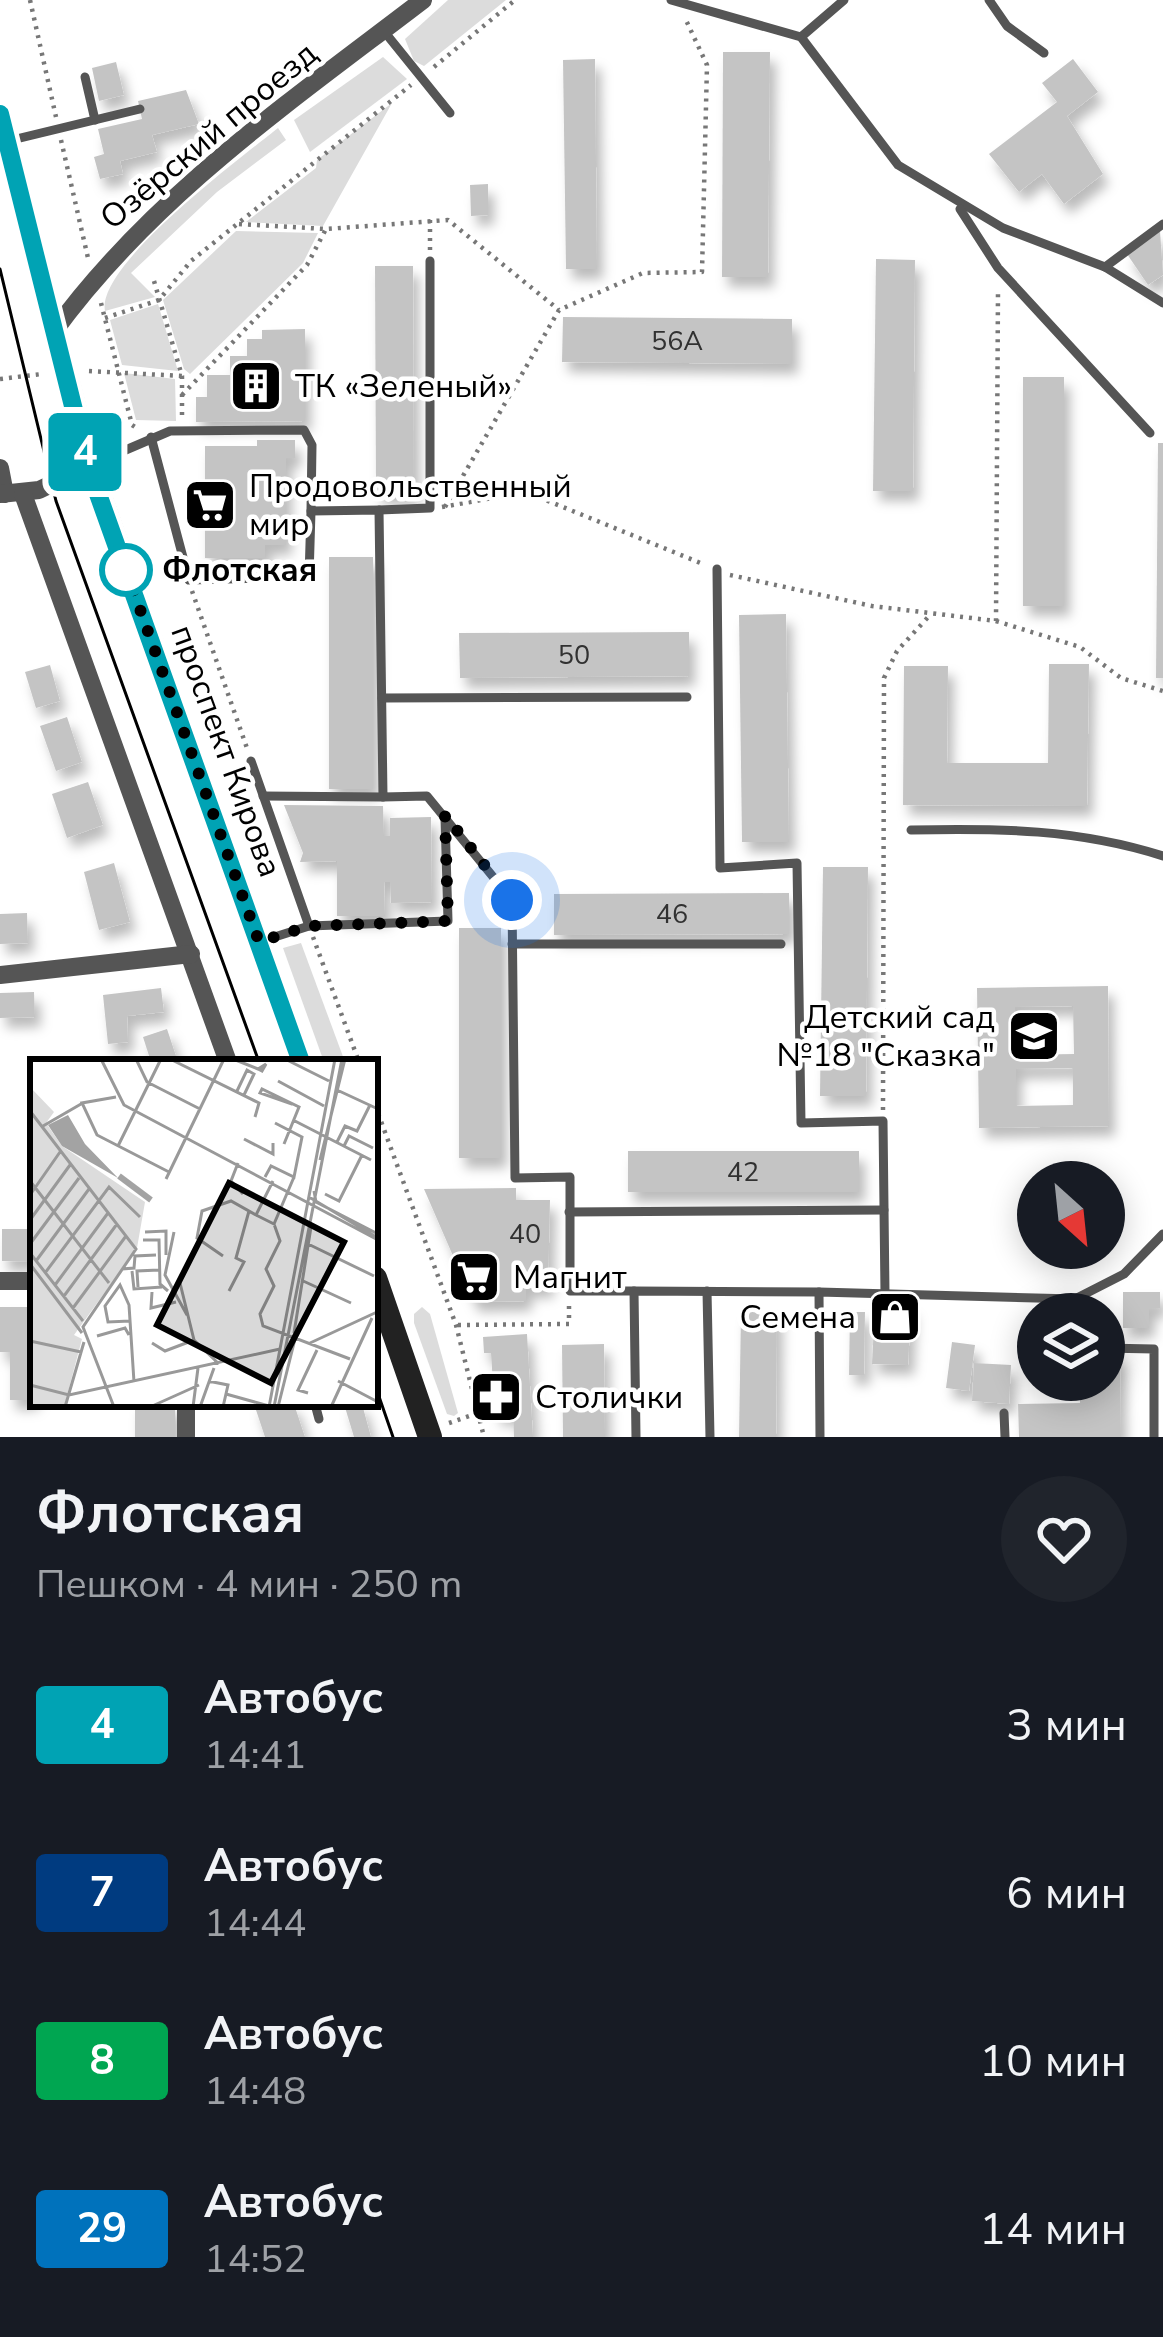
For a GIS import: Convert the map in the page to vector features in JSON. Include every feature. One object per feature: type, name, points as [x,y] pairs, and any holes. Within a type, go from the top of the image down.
[{"type":"main road","name":"проспект Кирова","points":[[0,114],[88,466],[300,1059]]},
{"type":"main road","points":[[378,1286],[430,1437]]},
{"type":"street","name":"Озёрский проезд","points":[[52,334],[93,277],[151,218],[422,0]]},
{"type":"street","points":[[9,494],[88,466]]},
{"type":"street","points":[[0,469],[191,954],[227,1059]]},
{"type":"street","points":[[0,975],[191,954]]},
{"type":"lane","points":[[801,37],[844,0]]},
{"type":"lane","points":[[989,0],[1007,26],[1044,53]]},
{"type":"lane","points":[[674,1],[801,37],[898,165],[1003,228],[1105,267],[1163,303]]},
{"type":"lane","points":[[383,30],[451,113]]},
{"type":"lane","points":[[85,77],[95,121]]},
{"type":"lane","points":[[7,141],[140,110]]},
{"type":"lane","points":[[957,204],[998,268],[1150,433]]},
{"type":"lane","points":[[1105,267],[1163,224]]},
{"type":"lane","points":[[311,511],[430,508],[430,262]]},
{"type":"lane","points":[[88,466],[151,437],[182,431],[304,430],[312,445],[309,577],[188,580],[151,437]]},
{"type":"lane","points":[[379,510],[383,796]]},
{"type":"lane","points":[[717,569],[720,868],[797,863],[801,1123],[883,1121],[885,1294]]},
{"type":"lane","points":[[382,698],[687,697]]},
{"type":"lane","points":[[251,761],[309,926]]},
{"type":"lane","points":[[263,796],[428,796],[512,900],[515,1178],[570,1178],[570,1291],[1075,1299],[1124,1274],[1163,1234]]},
{"type":"lane","points":[[259,942],[309,926],[448,921],[445,815]]},
{"type":"lane","points":[[911,830],[1020,828],[1116,841],[1163,856]]},
{"type":"lane","points":[[512,944],[781,944]]},
{"type":"lane","points":[[569,1213],[884,1210]]},
{"type":"lane","points":[[634,1291],[636,1437]]},
{"type":"lane","points":[[707,1291],[710,1437]]},
{"type":"lane","points":[[819,1292],[820,1437]]},
{"type":"lane","points":[[1125,1348],[1154,1349],[1154,1437]]},
{"type":"lane","points":[[316,1407],[319,1418]]},
{"type":"lane","points":[[1004,1413],[1005,1437]]},
{"type":"path","points":[[30,0],[116,369],[132,425],[151,437]]},
{"type":"path","points":[[105,318],[159,300],[191,261],[515,0]]},
{"type":"path","points":[[446,507],[559,310],[643,273],[702,272],[706,65],[674,1]]},
{"type":"path","points":[[430,220],[430,262]]},
{"type":"path","points":[[239,224],[326,230],[448,220],[559,310]]},
{"type":"path","points":[[182,395],[307,265],[326,230]]},
{"type":"path","points":[[996,621],[998,268]]},
{"type":"path","points":[[154,281],[182,376],[182,431]]},
{"type":"path","points":[[0,379],[116,369],[182,376]]},
{"type":"path","points":[[430,508],[526,492],[745,581],[996,621],[1080,647],[1121,678],[1163,691]]},
{"type":"path","points":[[188,580],[251,761]]},
{"type":"path","points":[[883,1121],[884,678],[896,651],[932,613]]},
{"type":"path","points":[[309,926],[358,1059]]},
{"type":"path","points":[[378,1113],[456,1325],[484,1437]]},
{"type":"path","points":[[456,1325],[569,1324],[570,1291]]},
{"type":"shaded area","points":[[448,0],[506,0],[424,66],[414,61],[405,39]]},
{"type":"shaded area","points":[[383,57],[407,79],[310,152],[294,120]]},
{"type":"shaded area","points":[[392,103],[323,226],[246,222],[316,168],[317,160]]},
{"type":"shaded area","points":[[278,128],[286,140],[217,192],[131,273],[155,297],[105,311],[108,291],[146,241]]},
{"type":"shaded area","points":[[236,231],[318,233],[303,263],[190,374],[184,369],[163,300]]},
{"type":"shaded area","points":[[158,304],[178,371],[122,365],[110,320]]},
{"type":"shaded area","points":[[124,373],[175,379],[176,421],[136,420]]},
{"type":"shaded area","points":[[301,943],[344,1059],[323,1059],[283,948]]},
{"type":"shaded area","points":[[422,1307],[430,1314],[458,1413],[454,1416],[447,1414],[414,1323],[414,1314]]},
{"type":"building","points":[[723,52],[770,52],[768,277],[722,277]]},
{"type":"building","points":[[595,59],[597,269],[566,269],[563,60]]},
{"type":"building","points":[[1073,59],[1098,92],[1067,116],[1103,174],[1064,204],[1042,174],[1019,192],[989,154],[1057,102],[1042,83]]},
{"type":"building","points":[[116,62],[124,95],[99,101],[92,68]]},
{"type":"building","points":[[186,90],[199,124],[152,135],[157,152],[120,161],[123,174],[100,179],[94,157],[104,154],[98,129],[142,119],[138,101]]},
{"type":"building","points":[[488,184],[488,215],[471,216],[470,185]]},
{"type":"building","points":[[1160,231],[1163,275],[1148,285],[1127,254]]},
{"type":"building","points":[[876,259],[915,260],[913,491],[873,491]]},
{"type":"building","points":[[375,266],[413,266],[414,495],[376,495]]},
{"type":"building","points":[[563,317],[792,319],[792,364],[562,362]]},
{"type":"building","name":"ТК «Зеленый»","points":[[305,329],[305,421],[196,422],[196,397],[207,397],[207,375],[230,375],[230,356],[247,356],[247,339],[262,339],[262,330]]},
{"type":"building","points":[[1023,377],[1064,377],[1064,606],[1023,606]]},
{"type":"building","points":[[257,440],[295,440],[295,458],[286,458],[286,545],[265,545],[265,558],[205,558],[205,446],[257,446]]},
{"type":"building","points":[[1158,443],[1163,443],[1163,678],[1156,678]]},
{"type":"building","points":[[329,557],[373,557],[373,789],[329,789]]},
{"type":"building","points":[[786,614],[789,842],[742,842],[739,615]]},
{"type":"building","points":[[689,632],[689,676],[460,678],[459,633]]},
{"type":"building","points":[[1049,664],[1089,664],[1087,806],[903,805],[904,666],[948,666],[947,763],[1048,763]]},
{"type":"building","points":[[50,665],[60,701],[36,708],[25,672]]},
{"type":"building","points":[[67,717],[82,762],[56,771],[40,726]]},
{"type":"building","points":[[88,782],[103,825],[67,838],[52,794]]},
{"type":"building","points":[[284,805],[383,806],[384,836],[390,836],[390,818],[431,817],[432,902],[391,903],[390,882],[384,882],[385,916],[337,916],[337,861],[300,862],[303,853]]},
{"type":"building","points":[[114,863],[130,922],[99,930],[84,872]]},
{"type":"building","points":[[823,867],[868,867],[866,1096],[820,1096]]},
{"type":"building","points":[[789,893],[789,934],[554,935],[554,894]]},
{"type":"building","points":[[27,913],[28,943],[0,944],[0,914]]},
{"type":"building","points":[[459,928],[501,928],[501,1158],[459,1158]]},
{"type":"building","points":[[1108,986],[1109,1126],[979,1128],[977,988]],"holes":[[[1073,1006],[1074,1054],[1015,1055],[1015,1007]],[[1073,1068],[1073,1105],[1016,1106],[1016,1069]]]},
{"type":"building","points":[[161,988],[164,1012],[127,1016],[128,1042],[108,1044],[103,995]]},
{"type":"building","points":[[34,992],[35,1017],[0,1018],[0,993]]},
{"type":"building","points":[[167,1029],[177,1059],[150,1059],[143,1037]]},
{"type":"building","points":[[628,1151],[859,1151],[859,1192],[628,1192]]},
{"type":"building","points":[[516,1188],[516,1200],[550,1200],[548,1288],[526,1288],[526,1301],[473,1302],[424,1189]]},
{"type":"building","points":[[2,1229],[30,1229],[30,1262],[2,1261]]},
{"type":"building","points":[[1160,1292],[1160,1308],[1149,1308],[1149,1328],[1125,1328],[1123,1293]]},
{"type":"building","points":[[875,1306],[911,1307],[908,1365],[872,1364]]},
{"type":"building","points":[[0,1307],[30,1307],[30,1400],[10,1400],[10,1352],[0,1352]]},
{"type":"building","points":[[741,1312],[777,1312],[776,1437],[739,1437]]},
{"type":"building","points":[[850,1312],[865,1312],[864,1375],[849,1375]]},
{"type":"building","points":[[527,1334],[533,1437],[514,1437],[513,1415],[495,1416],[491,1353],[484,1353],[483,1337]]},
{"type":"building","points":[[952,1342],[975,1345],[969,1391],[946,1388]]},
{"type":"building","points":[[604,1344],[605,1437],[563,1437],[562,1345]]},
{"type":"building","points":[[974,1363],[1011,1365],[1009,1404],[972,1401]]},
{"type":"building","points":[[1121,1401],[1121,1437],[1019,1437],[1018,1404]]},
{"type":"building","points":[[135,1407],[175,1407],[175,1437],[135,1437]]},
{"type":"building","points":[[255,1407],[295,1407],[305,1437],[265,1437]]},
{"type":"building","points":[[345,1407],[363,1407],[371,1437],[354,1437]]},
{"type":"tram line","points":[[0,269],[56,501],[258,1059]]},
{"type":"tram line","points":[[378,1394],[393,1437]]},
{"type":"bus line","name":"4","points":[[0,114],[88,466],[300,1059]]},
{"type":"place","name":"ТК «Зеленый»","points":[[256,386]]},
{"type":"place","name":"Продовольственный мир","points":[[210,505]]},
{"type":"place","name":"Флотская","points":[[126,570]]},
{"type":"place","name":"Детский сад №18 \"Сказка\"","points":[[1034,1036]]},
{"type":"place","name":"Магнит","points":[[474,1277]]},
{"type":"place","name":"Семена","points":[[895,1317]]},
{"type":"place","name":"Столички","points":[[496,1397]]},
{"type":"route","points":[[126,570],[259,942],[309,926],[448,921],[445,815],[512,900]]}]
